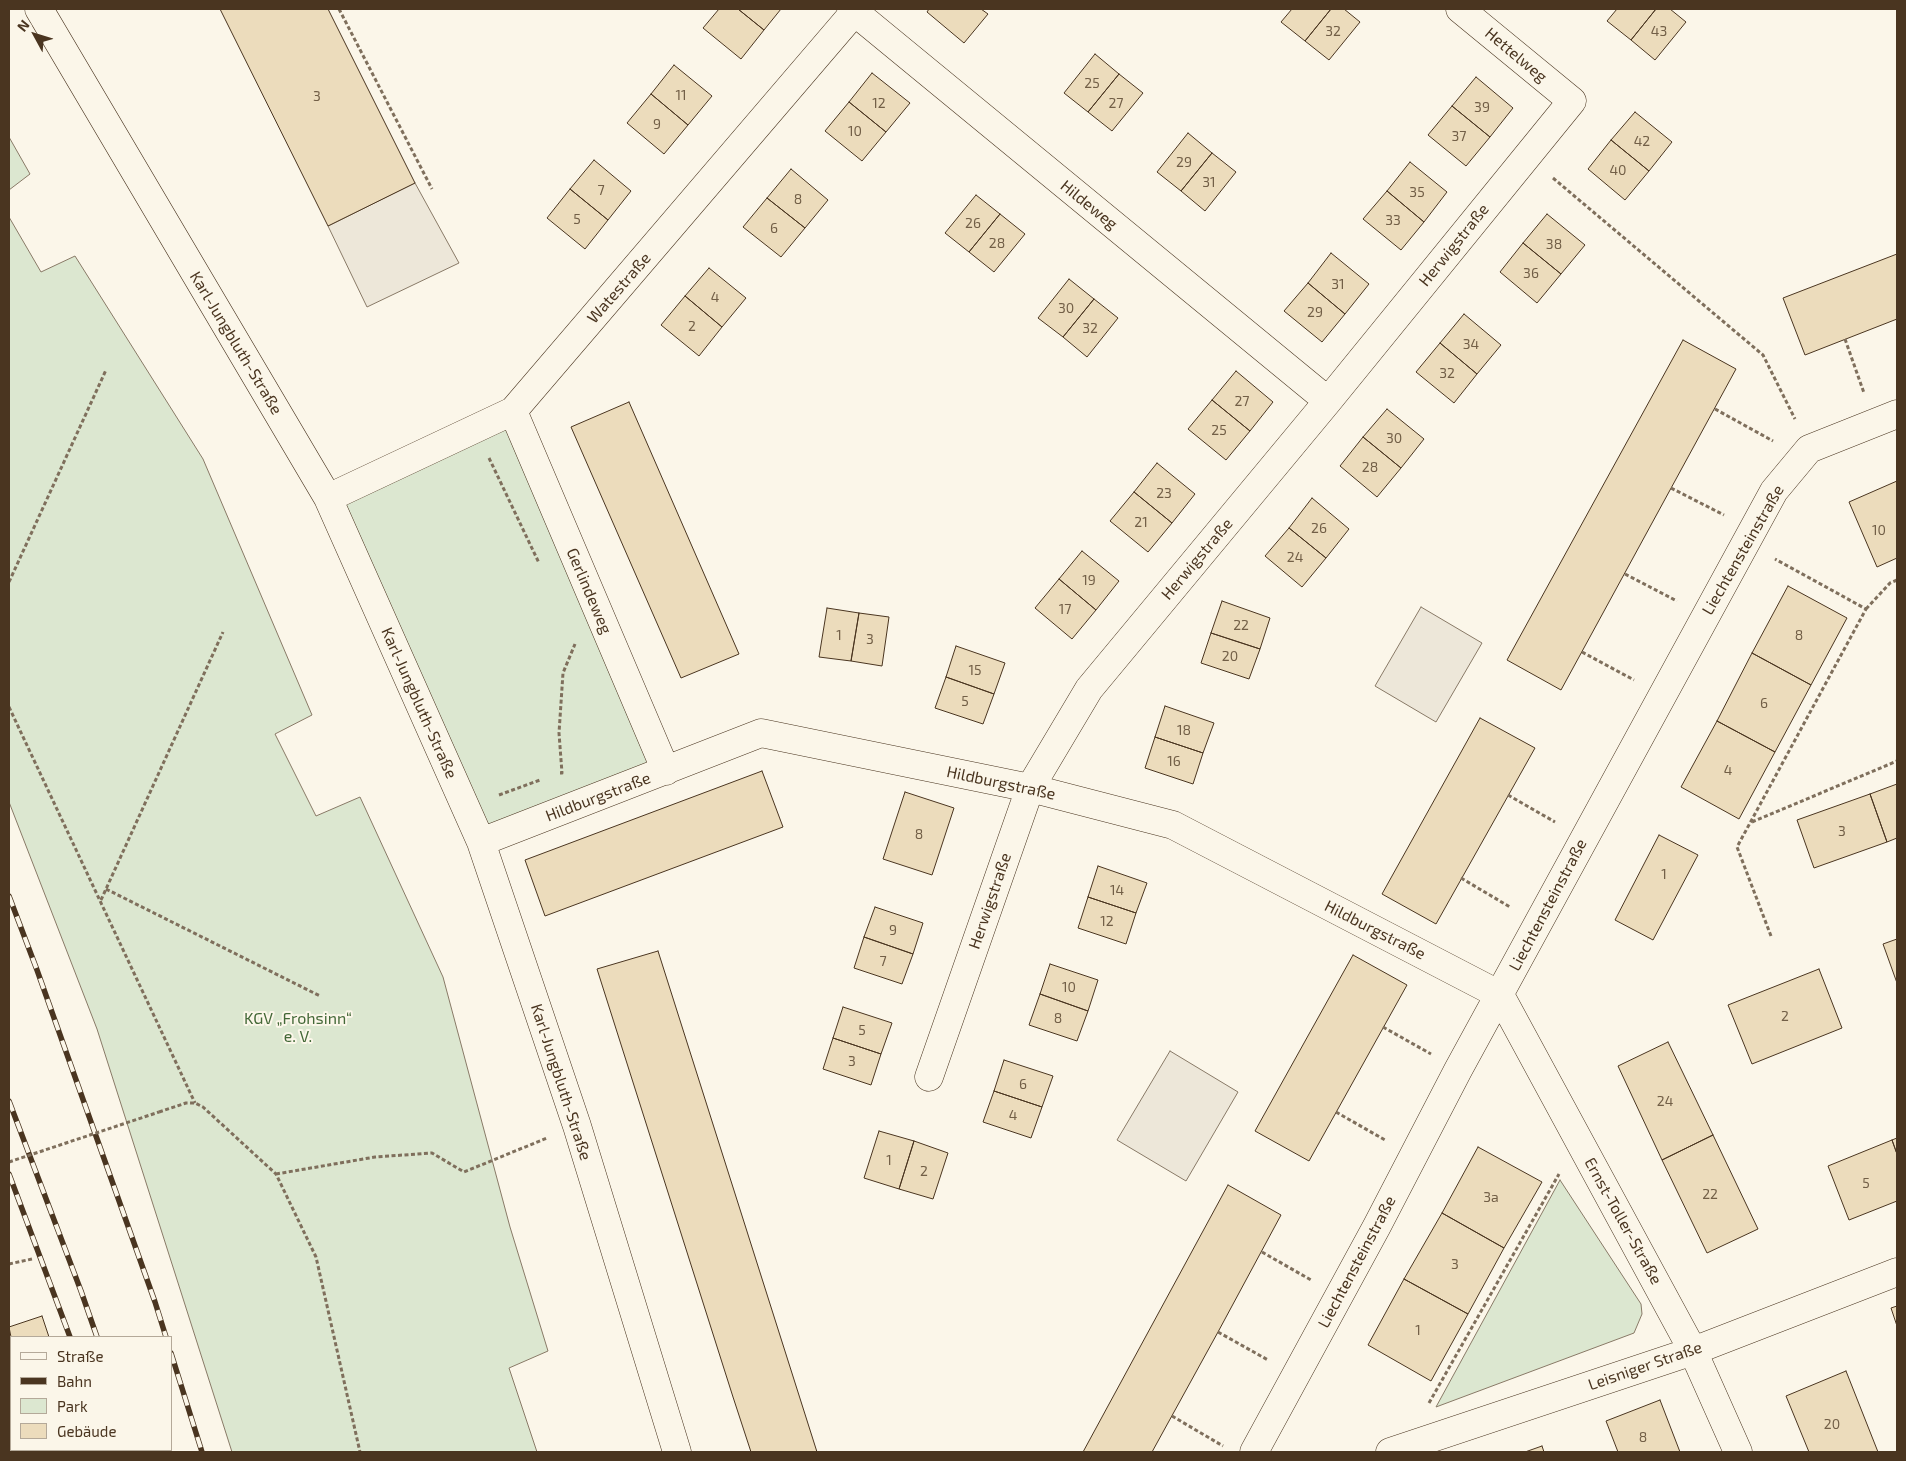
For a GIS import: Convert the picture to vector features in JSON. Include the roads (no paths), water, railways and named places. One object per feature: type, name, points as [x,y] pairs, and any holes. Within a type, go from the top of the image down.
[{"type":"street","name":"Karl-Jungbluth-Straße","points":[[39,9],[328,498],[481,842],[577,1126],[677,1452]]},
{"type":"street","name":"Hettelweg","points":[[1460,9],[1572,101]]},
{"type":"street","name":"Watestraße","points":[[328,498],[513,411],[854,10]]},
{"type":"street","name":"Hildeweg","points":[[854,10],[1328,401]]},
{"type":"street","name":"Herwigstraße","points":[[929,1077],[1030,788],[1089,689],[1328,401],[1572,101]]},
{"type":"street","name":"Gerlindeweg","points":[[513,411],[666,771]]},
{"type":"street","name":"Liechtensteinstraße","points":[[1258,1451],[1458,1070],[1774,491],[1806,452],[1886,418]]},
{"type":"street","name":"Hildburgstraße","points":[[481,842],[666,771],[761,732],[1030,788],[1172,825],[1500,994]]},
{"type":"street","name":"Ernst-Toller-Straße","points":[[1500,994],[1693,1351],[1738,1452]]},
{"type":"street","name":"Leisniger Straße","points":[[1397,1450],[1693,1351],[1897,1272]]},
{"type":"railway","points":[[9,896],[37,970],[166,1336]]},
{"type":"railway","points":[[9,1101],[97,1336]]},
{"type":"railway","points":[[9,1174],[70,1336]]},
{"type":"railway","points":[[172,1356],[202,1452]]},
{"type":"park label","name":"KGV „Frohsinn“ e. V.","points":[[298,1028]]}]
